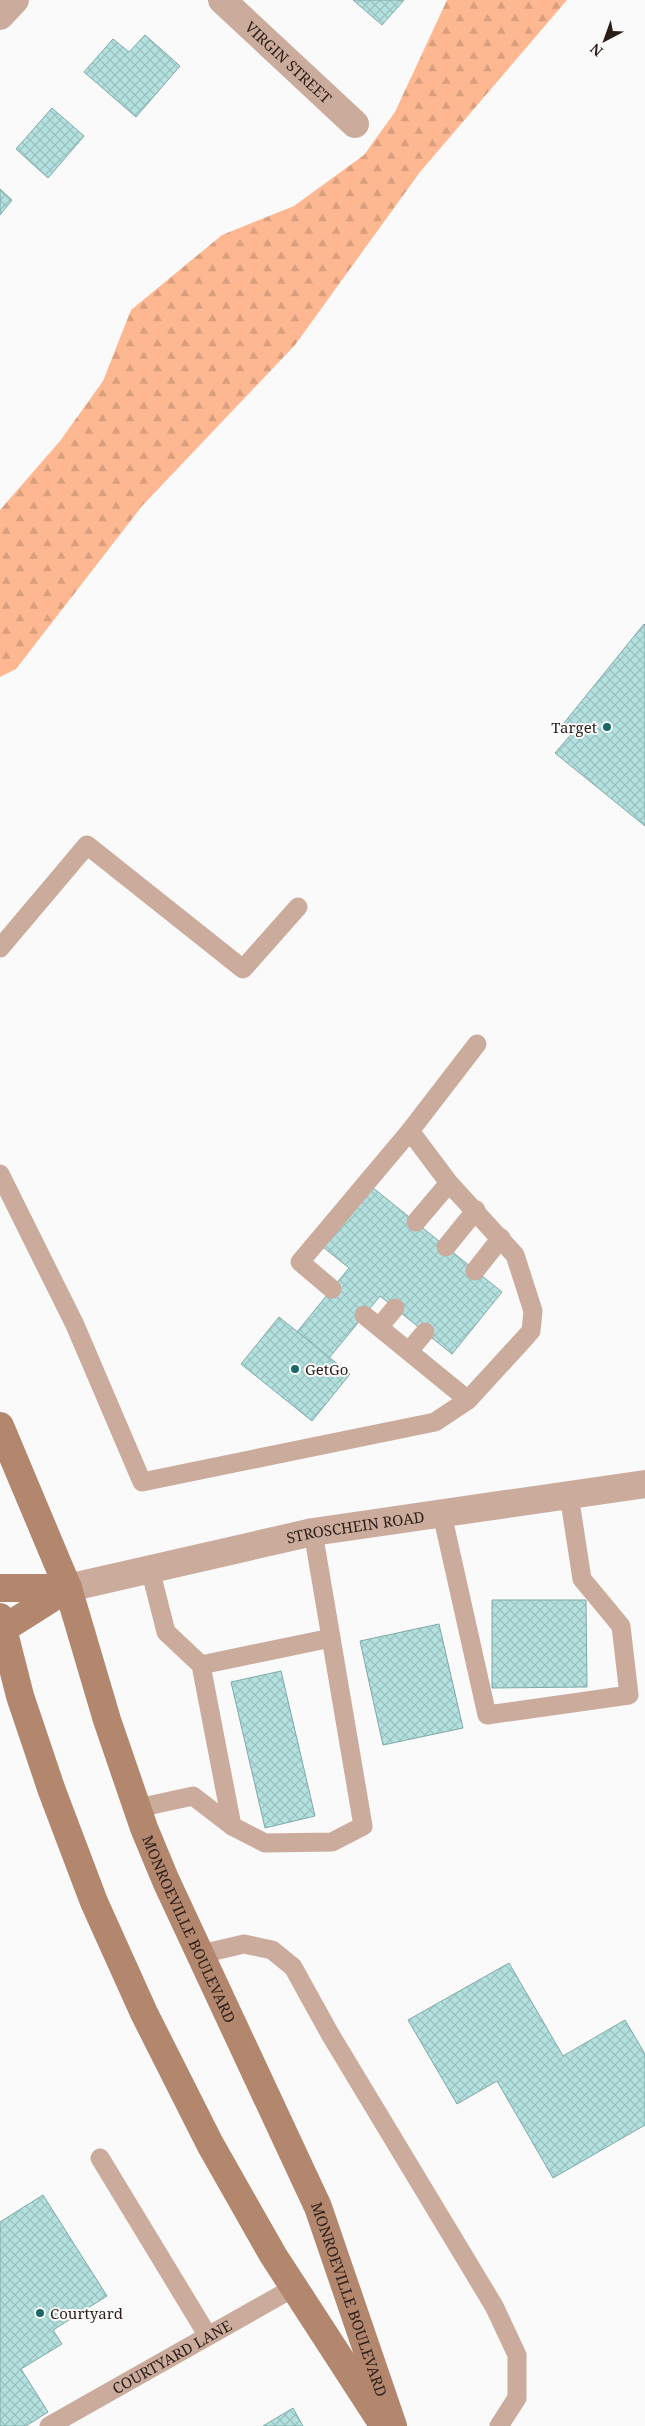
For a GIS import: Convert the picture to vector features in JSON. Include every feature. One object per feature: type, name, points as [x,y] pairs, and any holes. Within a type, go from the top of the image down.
[{"type":"main road","name":"MONROEVILLE BOULEVARD","points":[[0,1426],[68,1588],[107,1720],[166,1881],[318,2207],[393,2426]]},
{"type":"main road","name":"STROSCHEIN ROAD","points":[[0,1588],[68,1588]]},
{"type":"main road","name":"STROSCHEIN ROAD","points":[[1,1626],[68,1588]]},
{"type":"main road","name":"MONROEVILLE BOULEVARD","points":[[1,1626],[20,1696],[49,1783],[94,1902],[144,2013],[210,2144],[273,2255],[384,2426]]},
{"type":"street","points":[[0,16],[15,0]]},
{"type":"street","name":"VIRGIN STREET","points":[[222,0],[354,124]]},
{"type":"street","name":"STROSCHEIN ROAD","points":[[68,1588],[313,1532],[645,1484]]},
{"type":"lane","points":[[0,948],[87,845],[244,969],[298,907]]},
{"type":"lane","points":[[332,1289],[300,1262],[410,1131],[477,1044]]},
{"type":"lane","points":[[0,1174],[75,1325],[142,1482],[435,1422],[468,1400],[531,1331],[533,1311],[515,1254],[449,1183],[410,1131]]},
{"type":"lane","points":[[416,1222],[449,1183]]},
{"type":"lane","points":[[446,1247],[476,1210]]},
{"type":"lane","points":[[475,1271],[501,1238]]},
{"type":"lane","points":[[380,1326],[395,1308]]},
{"type":"lane","points":[[364,1315],[380,1326],[468,1400]]},
{"type":"lane","points":[[409,1351],[425,1332]]},
{"type":"lane","points":[[442,1514],[487,1715],[629,1695],[621,1626],[582,1579],[569,1495]]},
{"type":"lane","points":[[138,1808],[193,1796],[232,1826],[265,1843],[332,1842],[363,1826],[313,1532]]},
{"type":"lane","points":[[150,1569],[166,1632],[201,1665],[232,1826]]},
{"type":"lane","points":[[201,1665],[331,1638]]},
{"type":"lane","points":[[201,1954],[244,1944],[272,1950],[293,1968],[330,2034],[494,2306],[517,2355],[517,2398],[499,2426]]},
{"type":"lane","points":[[100,2158],[208,2336]]},
{"type":"lane","name":"COURTYARD LANE","points":[[49,2426],[294,2287]]},
{"type":"green space","points":[[447,0],[567,0],[420,172],[295,345],[142,506],[16,669],[0,677],[0,510],[60,441],[103,381],[131,310],[222,235],[294,206],[364,155],[395,112]]},
{"type":"building","points":[[353,0],[404,0],[382,25]]},
{"type":"building","points":[[145,35],[180,66],[136,117],[84,72],[113,39],[129,52]]},
{"type":"building","points":[[52,108],[84,136],[48,178],[16,149]]},
{"type":"building","points":[[0,189],[12,200],[0,215]]},
{"type":"building","name":"Target","points":[[644,624],[645,826],[555,753],[574,731],[564,723]]},
{"type":"building","points":[[372,1187],[502,1292],[452,1354],[380,1296],[329,1358],[297,1332],[349,1268],[323,1247]]},
{"type":"building","name":"GetGo","points":[[279,1317],[350,1374],[312,1421],[241,1364]]},
{"type":"building","points":[[492,1600],[586,1600],[587,1687],[492,1688]]},
{"type":"building","points":[[439,1624],[463,1728],[383,1745],[360,1641]]},
{"type":"building","points":[[281,1671],[315,1816],[265,1828],[231,1682]]},
{"type":"building","points":[[509,1963],[563,2056],[625,2020],[645,2054],[645,2125],[553,2178],[497,2081],[457,2104],[408,2020]]},
{"type":"building","name":"Courtyard","points":[[43,2195],[107,2296],[53,2330],[62,2344],[21,2369],[48,2412],[26,2426],[0,2426],[0,2222]]},
{"type":"building","points":[[293,2408],[303,2426],[263,2426]]},
{"type":"place","name":"Target","points":[[607,727]]},
{"type":"place","name":"GetGo","points":[[295,1369]]},
{"type":"place","name":"Courtyard","points":[[40,2313]]}]
